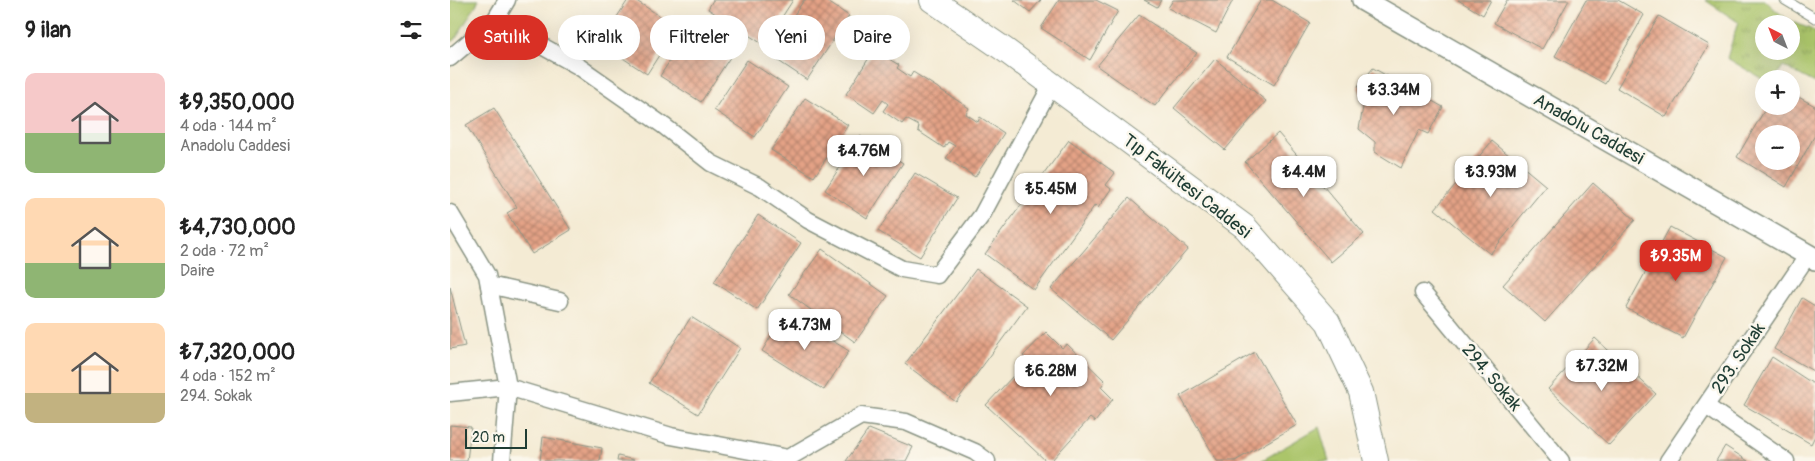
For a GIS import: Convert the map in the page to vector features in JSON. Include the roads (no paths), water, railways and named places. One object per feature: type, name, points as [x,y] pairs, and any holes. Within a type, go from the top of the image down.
[{"type":"main road","name":"Tıp Fakültesi Caddesi","points":[[932,0],[1052,84],[1245,227],[1328,322],[1361,392],[1376,461]]},
{"type":"street","points":[[498,15],[507,0]]},
{"type":"street","name":"Anadolu Caddesi","points":[[1363,0],[1811,257]]},
{"type":"street","points":[[450,58],[465,45]]},
{"type":"street","points":[[548,49],[578,66],[664,126],[711,163],[760,187],[808,220],[902,269],[937,275],[982,215],[1052,84]]},
{"type":"street","points":[[450,214],[487,275],[508,387],[502,461]]},
{"type":"street","name":"293. Sokak","points":[[1668,461],[1811,257]]},
{"type":"street","points":[[488,286],[560,301]]},
{"type":"street","name":"294. Sokak","points":[[1423,293],[1561,461]]},
{"type":"street","points":[[450,393],[508,387],[671,436],[788,458],[861,416],[906,422],[974,452],[987,461]]},
{"type":"street","points":[[1706,406],[1786,461]]},
{"type":"lane","points":[[1785,0],[1815,18]]}]
